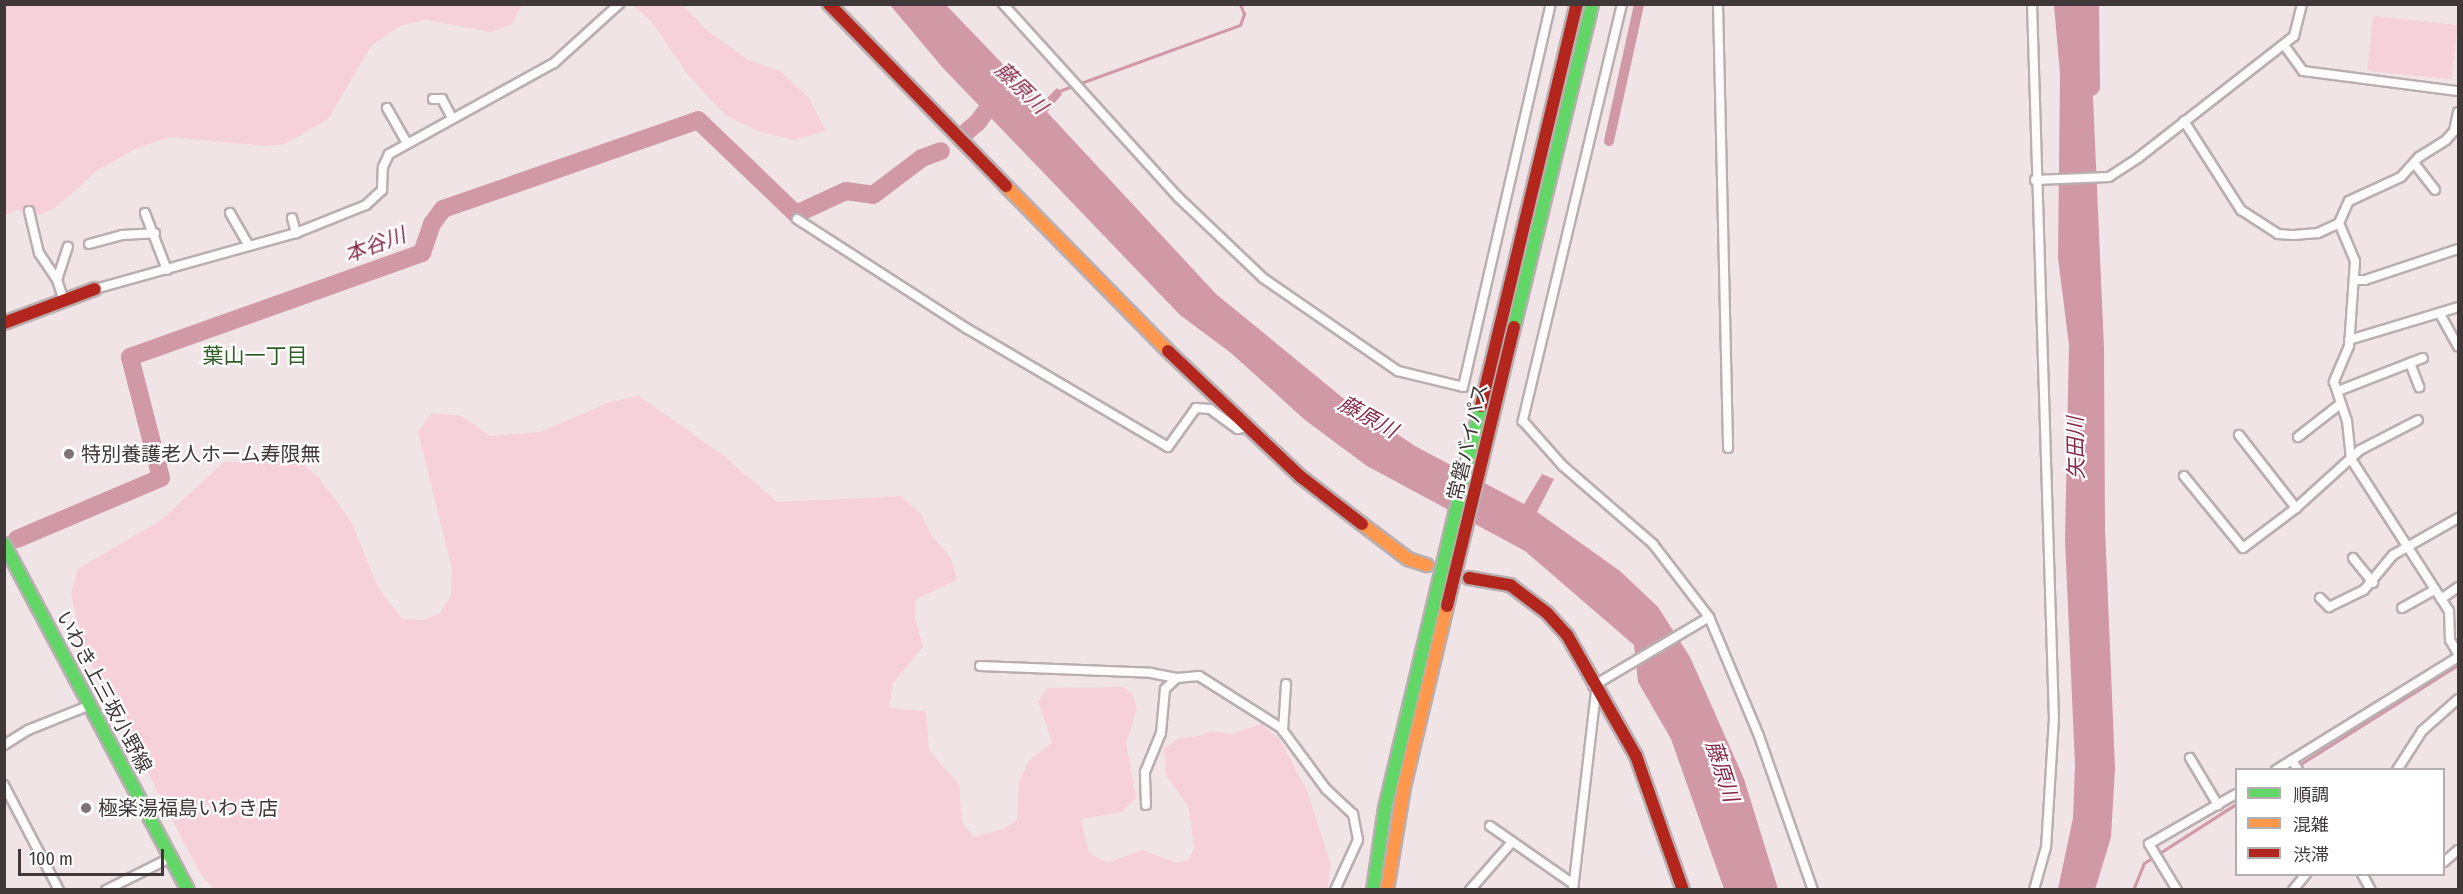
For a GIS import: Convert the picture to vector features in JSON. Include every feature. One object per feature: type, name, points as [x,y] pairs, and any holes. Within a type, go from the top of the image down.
[{"type":"main road","points":[[829,4],[1175,359],[1247,427],[1301,477],[1408,559],[1427,566]]},
{"type":"main road","name":"常磐バイパス","points":[[1373,890],[1385,808],[1577,4]]},
{"type":"main road","name":"常磐バイパス","points":[[1387,890],[1404,787],[1592,4]]},
{"type":"main road","points":[[4,323],[63,298],[95,289]]},
{"type":"main road","name":"いわき上三坂小野線","points":[[4,544],[8,558],[188,890]]},
{"type":"main road","points":[[1469,578],[1510,585],[1547,613],[1567,635],[1594,688],[1636,756],[1683,890]]},
{"type":"street","points":[[95,289],[296,233],[349,214],[377,198],[382,190],[385,160],[407,143],[554,63],[619,4]]},
{"type":"street","points":[[1003,4],[1178,197],[1263,278],[1398,371],[1462,387],[1551,4]]},
{"type":"street","points":[[1622,4],[1523,421],[1563,466],[1653,544],[1709,617],[1759,736],[1813,890]]},
{"type":"street","points":[[1718,4],[1728,448]]},
{"type":"street","points":[[2032,4],[2054,718],[2046,848],[2034,890]]},
{"type":"street","points":[[2038,180],[2104,177],[2138,158],[2284,45],[2300,23],[2302,4]]},
{"type":"street","points":[[2284,45],[2302,71],[2458,91]]},
{"type":"street","points":[[433,99],[442,99],[452,118]]},
{"type":"street","points":[[387,108],[407,143]]},
{"type":"street","points":[[2184,122],[2241,210],[2257,223],[2278,234],[2294,235],[2318,232],[2339,223],[2349,201],[2394,182],[2414,163],[2446,140],[2454,131],[2458,112]]},
{"type":"street","points":[[2414,163],[2435,190]]},
{"type":"street","points":[[29,211],[39,253],[57,280],[63,298]]},
{"type":"street","points":[[146,213],[155,232],[167,270]]},
{"type":"street","points":[[230,213],[249,246]]},
{"type":"street","points":[[292,218],[296,233]]},
{"type":"street","points":[[797,219],[966,328],[1168,447],[1196,408],[1210,409],[1238,429],[1247,427]]},
{"type":"street","points":[[2279,768],[2458,655],[2450,640],[2449,611],[2351,459],[2347,422],[2339,405],[2334,375],[2349,340],[2355,261],[2339,223]]},
{"type":"street","points":[[89,244],[122,235],[155,232]]},
{"type":"street","points":[[57,280],[68,248]]},
{"type":"street","points":[[2355,280],[2365,280],[2458,249]]},
{"type":"street","points":[[2349,340],[2458,307]]},
{"type":"street","points":[[2440,314],[2458,346]]},
{"type":"street","points":[[2338,391],[2423,358]]},
{"type":"street","points":[[2410,363],[2419,387]]},
{"type":"street","points":[[2298,437],[2339,405]]},
{"type":"street","points":[[2184,476],[2243,548],[2296,508],[2351,459],[2418,420]]},
{"type":"street","points":[[2239,435],[2296,508]]},
{"type":"street","points":[[2320,598],[2332,606],[2373,584],[2387,560],[2458,518]]},
{"type":"street","points":[[2353,558],[2373,584]]},
{"type":"street","points":[[2441,599],[2458,587]]},
{"type":"street","points":[[2402,608],[2435,590]]},
{"type":"street","points":[[1573,887],[1594,688],[1709,617]]},
{"type":"street","points":[[980,666],[1151,673],[1177,678],[1199,676],[1283,731],[1326,789],[1355,818],[1358,840],[1336,887]]},
{"type":"street","points":[[1146,805],[1145,772],[1161,733],[1162,696],[1177,678]]},
{"type":"street","points":[[1283,731],[1286,684]]},
{"type":"street","points":[[2398,768],[2422,731],[2458,699]]},
{"type":"street","points":[[4,745],[28,730],[88,706]]},
{"type":"street","points":[[2190,758],[2218,805]]},
{"type":"street","points":[[2292,760],[2297,768]]},
{"type":"street","points":[[4,785],[59,890]]},
{"type":"street","points":[[2177,890],[2149,844],[2235,795]]},
{"type":"street","points":[[1490,826],[1573,887]]},
{"type":"street","points":[[1470,890],[1512,842]]},
{"type":"street","points":[[2445,861],[2458,850]]},
{"type":"street","points":[[106,890],[172,857]]},
{"type":"street","points":[[2293,890],[2304,876]]},
{"type":"street","points":[[2363,876],[2371,890]]},
{"type":"shaded area","points":[[5,5],[522,5],[512,24],[490,32],[427,20],[401,25],[371,46],[328,119],[285,144],[266,146],[170,137],[135,149],[98,170],[54,209],[32,217],[17,210],[5,215]]},
{"type":"shaded area","points":[[633,5],[684,5],[703,27],[748,60],[781,71],[809,98],[826,131],[794,140],[758,131],[725,115],[689,76],[651,21]]},
{"type":"shaded area","points":[[2373,16],[2458,25],[2452,80],[2367,71]]},
{"type":"shaded area","points":[[639,396],[724,456],[777,502],[902,496],[921,514],[931,535],[951,558],[957,580],[916,599],[915,617],[923,647],[893,683],[889,708],[926,711],[929,751],[959,784],[962,823],[974,837],[1003,829],[1017,820],[1019,782],[1028,762],[1052,742],[1038,701],[1047,688],[1124,687],[1133,694],[1137,709],[1126,743],[1136,798],[1122,812],[1081,819],[1089,853],[1108,863],[1142,850],[1177,863],[1189,859],[1194,848],[1189,808],[1166,775],[1164,748],[1180,738],[1201,736],[1210,731],[1232,734],[1261,724],[1280,740],[1307,791],[1330,862],[1328,889],[214,889],[200,873],[85,652],[71,595],[78,569],[161,520],[224,462],[300,461],[319,478],[351,521],[378,587],[402,619],[423,620],[439,614],[451,596],[452,569],[418,432],[432,413],[462,416],[490,436],[540,432],[610,402]]},
{"type":"water","name":"藤原川","points":[[890,5],[946,5],[1041,104],[1057,88],[1062,94],[1047,112],[1216,294],[1343,398],[1415,446],[1524,504],[1542,474],[1554,479],[1537,512],[1620,571],[1658,607],[1690,657],[1744,779],[1778,889],[1724,889],[1671,739],[1638,682],[1634,645],[1525,551],[1367,466],[1305,420],[1231,353],[1180,315],[943,68]]},
{"type":"water","points":[[2054,5],[2089,5],[2104,348],[2105,528],[2115,768],[2111,837],[2095,890],[2058,889],[2073,818],[2075,765],[2065,540],[2069,345],[2058,258],[2060,74]]},
{"type":"waterway","name":"藤原川","points":[[1056,92],[1240,25],[1244,14],[1240,4]]},
{"type":"waterway","points":[[1609,141],[1639,4]]},
{"type":"waterway","name":"矢田川","points":[[2090,4],[2091,87]]},
{"type":"waterway","name":"本谷川","points":[[964,134],[978,122],[996,97]]},
{"type":"waterway","name":"本谷川","points":[[17,539],[161,478],[130,357],[422,253],[432,224],[443,209],[698,120],[796,214],[846,191],[873,195],[922,158],[941,151]]},
{"type":"waterway","points":[[2294,768],[2458,665]]},
{"type":"waterway","points":[[2133,890],[2144,863],[2235,805]]},
{"type":"traffic: fast","points":[[1514,327],[1592,4]]},
{"type":"traffic: fast","points":[[1373,890],[1385,808],[1481,406]]},
{"type":"traffic: fast","points":[[4,544],[188,890]]},
{"type":"traffic: slow","points":[[1006,186],[1168,351]]},
{"type":"traffic: slow","points":[[1362,524],[1408,559],[1427,565]]},
{"type":"traffic: slow","points":[[1387,890],[1404,787],[1447,606]]},
{"type":"traffic: jam","points":[[829,4],[1006,186]]},
{"type":"traffic: jam","points":[[1481,406],[1577,4]]},
{"type":"traffic: jam","points":[[4,323],[95,289]]},
{"type":"traffic: jam","points":[[1447,606],[1514,327]]},
{"type":"traffic: jam","points":[[1168,351],[1301,477],[1362,524]]},
{"type":"traffic: jam","points":[[1469,578],[1510,585],[1547,613],[1567,635],[1636,756],[1683,890]]},
{"type":"place","name":"特別養護老人ホーム寿限無","points":[[69,454]]},
{"type":"place","name":"極楽湯福島いわき店","points":[[86,808]]},
{"type":"district","name":"葉山一丁目","points":[[255,356]]}]
